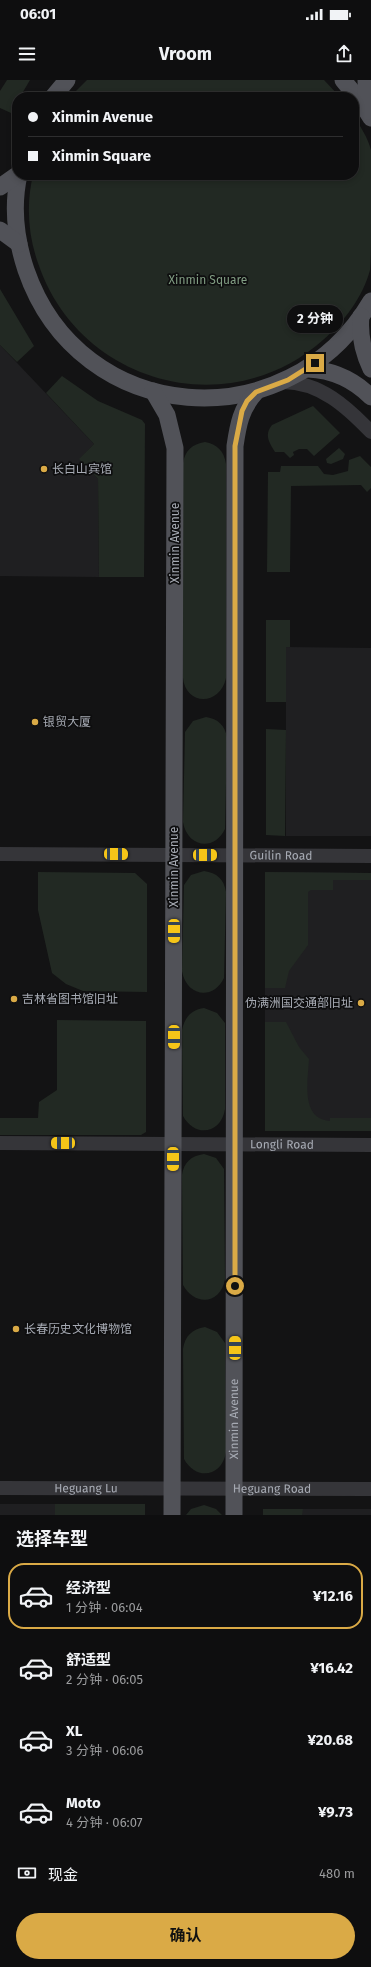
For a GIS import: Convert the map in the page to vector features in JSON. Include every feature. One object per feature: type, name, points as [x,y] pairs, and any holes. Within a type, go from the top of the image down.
[{"type":"main road","points":[[55,90],[68,80]]},
{"type":"main road","points":[[343,80],[352,92]]},
{"type":"main road","points":[[366,80],[365,94],[369,115]]},
{"type":"main road","points":[[359,102],[369,115]]},
{"type":"main road","points":[[0,187],[12,179]]},
{"type":"main road","points":[[18,180],[16,198],[19,244],[29,280],[38,299],[62,333],[76,348],[109,373],[153,391],[188,398],[209,399],[256,392],[283,382],[308,369],[338,345],[371,301]]},
{"type":"main road","points":[[0,230],[19,244]]},
{"type":"main road","points":[[361,316],[361,341],[364,354],[371,370]]},
{"type":"main road","points":[[308,369],[329,371],[341,376],[371,397]]},
{"type":"main road","name":"Xinmin Avenue","points":[[153,391],[167,415],[175,448],[172,1515]]},
{"type":"main road","name":"Xinmin Avenue","points":[[234,1515],[235,446],[242,411],[247,401],[256,392]]},
{"type":"street","points":[[283,382],[303,384],[318,389],[334,398],[352,412],[371,432]]},
{"type":"street","name":"Guilin Road","points":[[0,854],[371,856]]},
{"type":"street","name":"Longli Road","points":[[0,1143],[371,1145]]},
{"type":"street","name":"Heguang Lu","points":[[0,1488],[172,1488]]},
{"type":"street","name":"Heguang Road","points":[[172,1488],[371,1488]]},
{"type":"shaded area","name":"长白山宾馆","points":[[0,345],[94,444],[80,459],[98,479],[99,577],[0,576]]},
{"type":"shaded area","points":[[286,647],[371,648],[371,836],[286,836]]},
{"type":"shaded area","points":[[265,872],[371,873],[371,1131],[265,1131]]},
{"type":"shaded area","points":[[0,1504],[145,1504],[145,1515],[0,1515]]},
{"type":"shaded area","points":[[263,1509],[371,1509],[371,1515],[263,1515]]},
{"type":"green space","points":[[7,80],[30,80],[23,92],[12,92],[11,113],[0,108],[0,91]]},
{"type":"green space","points":[[87,80],[324,80],[335,92],[75,92]]},
{"type":"green space","name":"Xinmin Square","points":[[359,125],[371,150],[370,270],[363,290],[338,326],[323,340],[285,366],[244,381],[201,385],[160,378],[120,363],[86,338],[58,304],[38,263],[32,242],[29,219],[29,197],[32,180],[359,180]]},
{"type":"green space","points":[[0,289],[34,346],[17,362],[0,345]]},
{"type":"green space","points":[[62,376],[98,401],[142,420],[145,424],[144,577],[99,577],[98,479],[79,459],[94,444],[46,393]]},
{"type":"green space","points":[[313,406],[340,433],[314,456],[307,449],[299,449],[293,452],[294,455],[290,458],[284,452],[275,452],[268,438],[268,432],[272,425]]},
{"type":"green space","points":[[205,442],[213,444],[222,452],[226,464],[226,678],[223,687],[217,694],[211,698],[203,699],[196,698],[190,694],[185,687],[183,678],[183,463],[185,455],[193,446]]},
{"type":"green space","points":[[339,448],[345,454],[343,459],[331,464],[327,463],[326,459]]},
{"type":"green space","points":[[360,456],[371,467],[371,488],[367,492],[361,485],[291,486],[290,572],[267,572],[268,472],[280,472],[281,466],[318,466],[324,474],[333,475],[348,471],[349,460]]},
{"type":"green space","points":[[266,620],[290,620],[290,647],[286,647],[286,702],[266,702]]},
{"type":"green space","points":[[206,717],[214,719],[223,726],[227,738],[225,829],[214,841],[201,844],[190,837],[183,822],[185,732],[193,721]]},
{"type":"green space","points":[[266,729],[286,730],[285,836],[266,835]]},
{"type":"green space","points":[[204,871],[213,873],[219,877],[224,884],[226,892],[224,978],[213,990],[200,992],[189,986],[182,971],[184,885],[191,875]]},
{"type":"green space","points":[[38,872],[135,873],[147,884],[147,992],[83,991],[66,984],[52,973],[38,910]]},
{"type":"green space","points":[[265,872],[371,873],[371,880],[333,880],[333,890],[311,890],[308,892],[308,945],[289,971],[285,988],[265,988]]},
{"type":"green space","points":[[204,1008],[217,1013],[225,1023],[225,1109],[223,1117],[218,1124],[213,1128],[201,1130],[194,1128],[183,1116],[182,1030],[185,1021],[192,1012]]},
{"type":"green space","points":[[57,1020],[146,1021],[146,1132],[141,1135],[0,1135],[0,1118],[38,1118],[39,1102],[57,1090]]},
{"type":"green space","points":[[265,1022],[286,1022],[299,1047],[309,1059],[307,1087],[310,1106],[314,1113],[320,1119],[330,1121],[330,1118],[371,1118],[371,1131],[265,1131]]},
{"type":"green space","points":[[204,1154],[216,1158],[224,1169],[225,1279],[223,1287],[218,1294],[207,1300],[194,1297],[183,1285],[182,1175],[184,1167],[189,1160],[195,1156]]},
{"type":"green space","points":[[205,1327],[217,1332],[225,1343],[226,1452],[224,1460],[219,1467],[214,1471],[202,1473],[195,1471],[184,1459],[183,1349],[185,1340],[193,1331]]},
{"type":"green space","points":[[55,1504],[145,1504],[145,1515],[55,1515]]},
{"type":"green space","points":[[204,1505],[216,1509],[222,1515],[186,1515],[191,1509]]},
{"type":"green space","points":[[263,1509],[303,1509],[302,1515],[263,1515]]},
{"type":"place","name":"长白山宾馆","points":[[44,469]]},
{"type":"place","name":"银贸大厦","points":[[35,722]]},
{"type":"place","name":"吉林省图书馆旧址","points":[[14,999]]},
{"type":"place","name":"伪满洲国交通部旧址","points":[[361,1003]]},
{"type":"place","name":"长春历史文化博物馆","points":[[16,1329]]},
{"type":"route","points":[[235,1286],[235,446],[238,425],[247,401],[256,392],[288,380],[315,363]]}]
